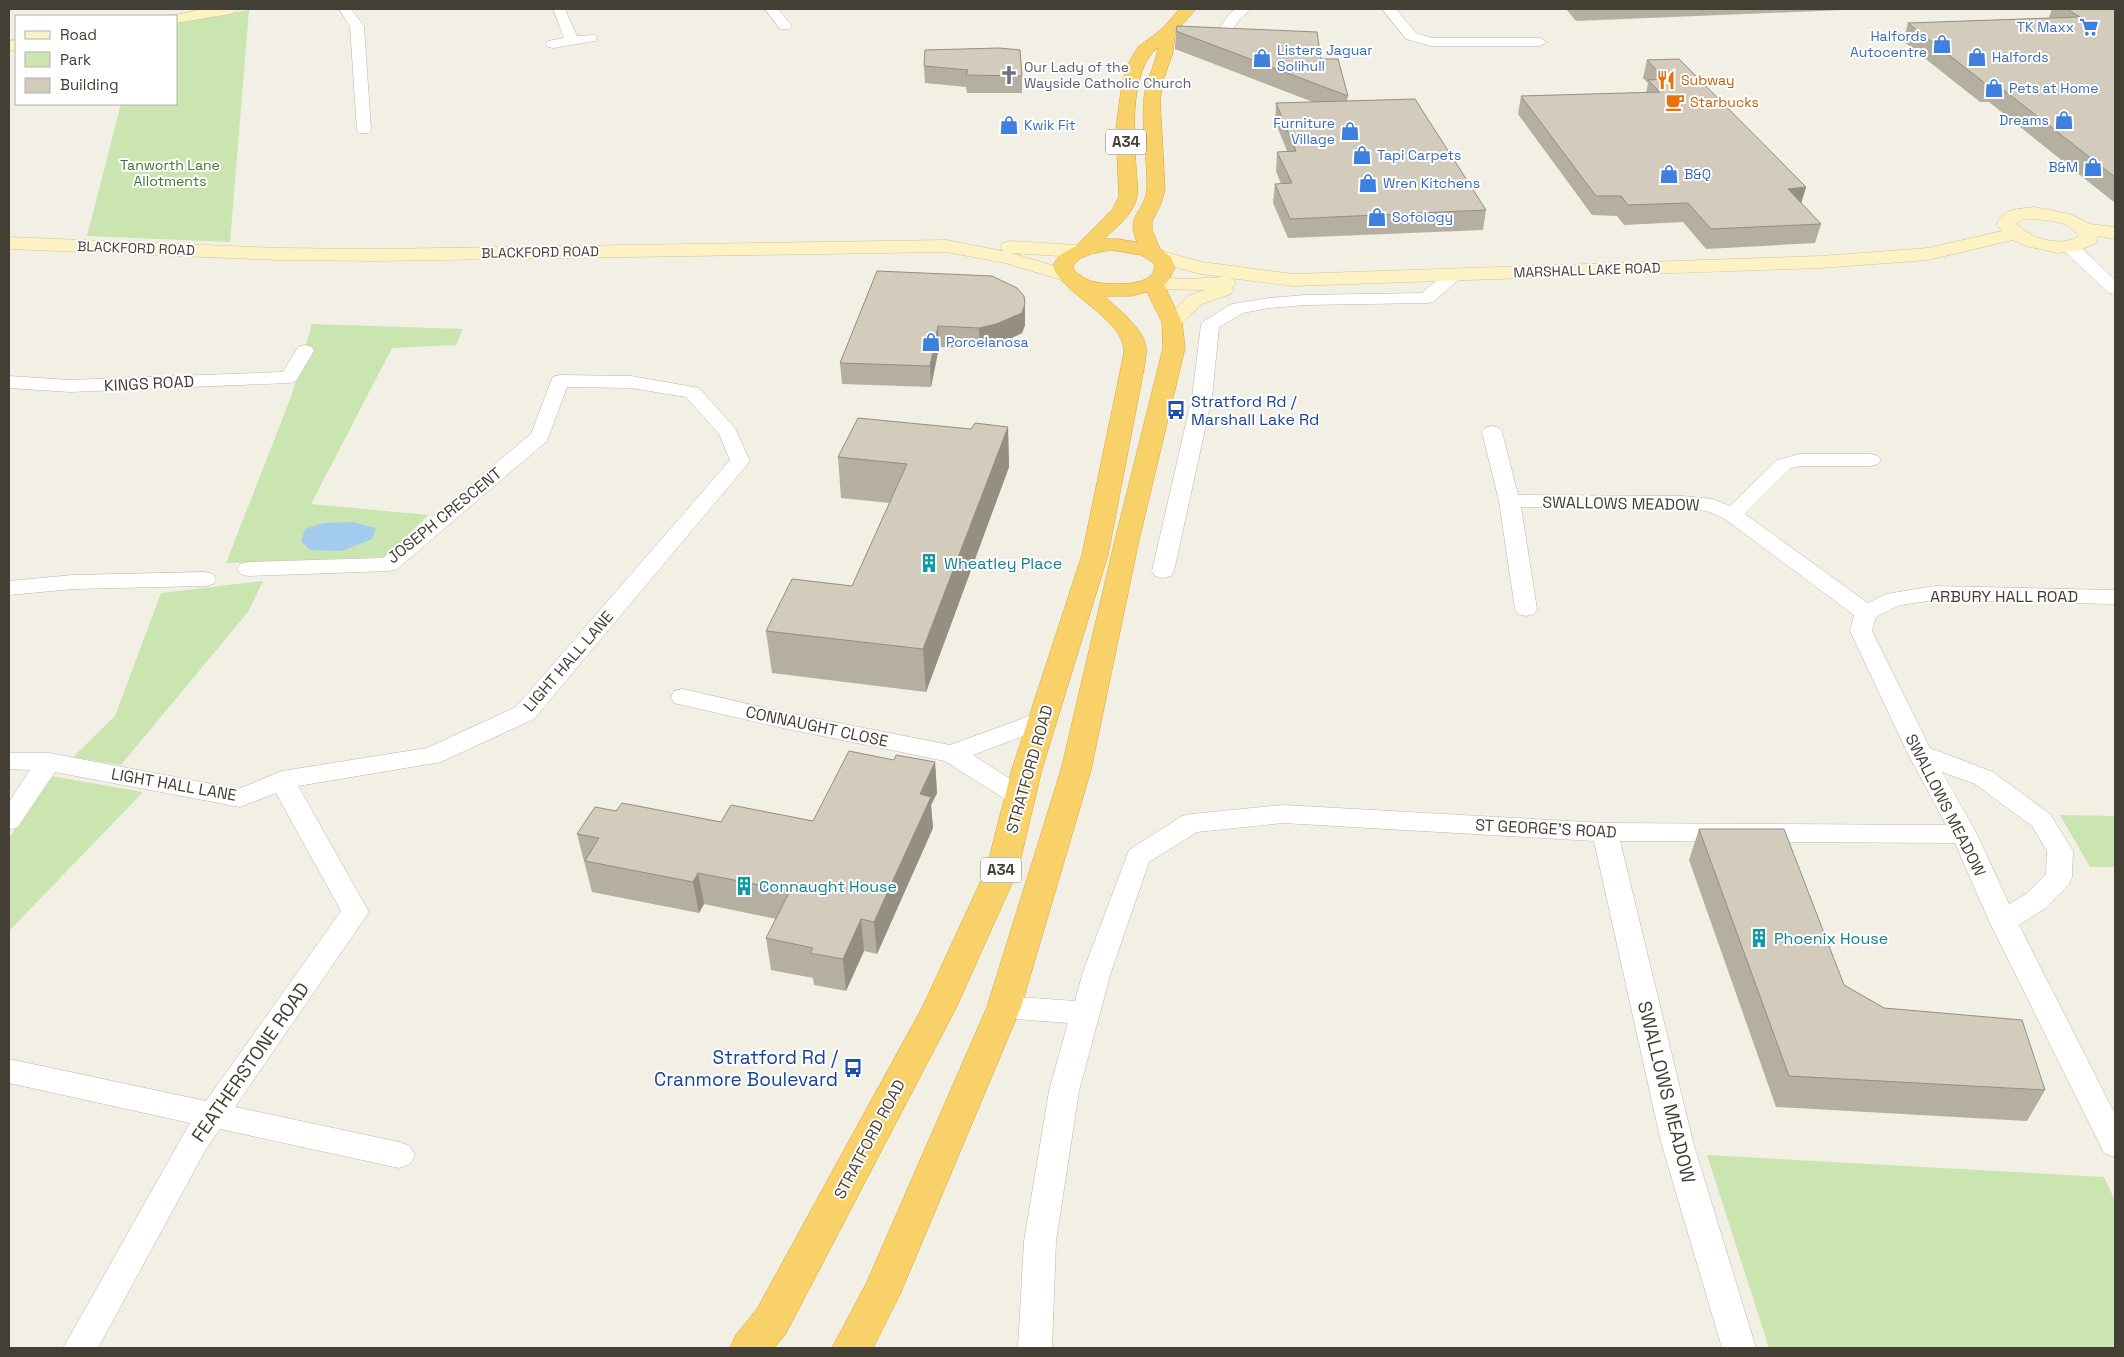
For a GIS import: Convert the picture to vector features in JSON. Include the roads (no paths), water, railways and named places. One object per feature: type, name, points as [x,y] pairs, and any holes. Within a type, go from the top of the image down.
[{"type":"highway","name":"A34","points":[[1072,279],[1064,270],[1064,263],[1069,256],[1080,250],[1120,213],[1128,197],[1125,129],[1130,83],[1136,64],[1144,50],[1167,31],[1188,9]]},
{"type":"highway","name":"A34","points":[[852,1348],[882,1292],[1004,1007],[1076,770],[1127,540],[1174,348],[1172,322],[1153,283],[1165,270],[1164,262],[1154,254],[1142,230],[1142,221],[1151,206],[1156,190],[1152,99],[1156,78],[1165,52],[1167,31]]},
{"type":"highway","points":[[1080,250],[1096,245],[1126,244],[1154,254]]},
{"type":"highway","points":[[1072,279],[1088,287],[1123,290],[1140,288],[1153,283]]},
{"type":"highway","name":"STRATFORD ROAD","points":[[750,1348],[771,1322],[939,1008],[1002,870],[1020,797],[1043,719],[1095,555],[1134,363],[1135,347],[1128,332],[1072,279]]},
{"type":"main road","points":[[178,18],[230,9]]},
{"type":"main road","points":[[2085,229],[2088,233],[2088,240],[2070,247],[2047,246],[2016,234],[2009,228],[2008,220],[2024,213],[2045,214],[2061,217],[2085,229],[2115,232]]},
{"type":"main road","name":"MARSHALL LAKE ROAD","points":[[1154,254],[1200,268],[1293,280],[1821,262],[1928,254],[2016,234]]},
{"type":"main road","name":"BLACKFORD ROAD","points":[[9,243],[278,254],[366,255],[946,246],[986,252],[1025,261],[1072,279]]},
{"type":"main road","points":[[946,246],[1080,250]]},
{"type":"main road","points":[[1153,283],[1186,285],[1293,280]]},
{"type":"main road","points":[[1172,322],[1195,300],[1247,282]]},
{"type":"street","points":[[345,9],[356,26],[364,130]]},
{"type":"street","points":[[559,9],[572,41]]},
{"type":"street","points":[[771,9],[785,26]]},
{"type":"street","points":[[1167,31],[1222,34],[1235,16],[1244,9]]},
{"type":"street","points":[[1389,9],[1411,36],[1430,42],[1540,42]]},
{"type":"street","points":[[553,44],[590,38]]},
{"type":"street","points":[[2070,247],[2115,289]]},
{"type":"street","points":[[1163,571],[1202,397],[1210,324],[1238,308],[1269,303],[1427,298],[1452,276]]},
{"type":"street","name":"KINGS ROAD","points":[[9,382],[70,386],[285,385],[305,351]]},
{"type":"street","name":"JOSEPH CRESCENT","points":[[248,569],[389,564],[540,437],[560,380]]},
{"type":"street","name":"LIGHT HALL LANE","points":[[9,761],[49,762],[240,798],[282,780],[432,756],[525,713],[740,461],[728,432],[692,392],[631,382],[560,380]]},
{"type":"street","points":[[1492,432],[1509,501],[1526,609]]},
{"type":"street","points":[[1732,515],[1784,464],[1800,460],[1871,460]]},
{"type":"street","name":"SWALLOWS MEADOW","points":[[1509,501],[1683,502],[1712,505],[1732,515],[1866,612],[1861,632],[1920,754],[1964,834],[2003,921],[2115,1144]]},
{"type":"street","points":[[9,588],[73,582],[205,579]]},
{"type":"street","name":"ARBURY HALL ROAD","points":[[1866,612],[1894,599],[1935,594],[2115,597]]},
{"type":"street","name":"CONNAUGHT CLOSE","points":[[683,697],[783,720],[952,754],[1020,797]]},
{"type":"street","points":[[952,754],[1043,719]]},
{"type":"street","points":[[1920,754],[1984,778],[2041,820],[2060,851],[2059,877],[2036,901],[2003,921]]},
{"type":"street","points":[[9,821],[49,762]]},
{"type":"street","name":"FEATHERSTONE ROAD","points":[[80,1348],[195,1140],[355,912],[282,780]]},
{"type":"street","name":"ST GEORGE'S ROAD","points":[[1085,1013],[1097,972],[1138,857],[1191,823],[1283,814],[1605,832],[1964,834]]},
{"type":"street","name":"SWALLOWS MEADOW","points":[[1605,832],[1677,1142],[1739,1348]]},
{"type":"street","points":[[1004,1007],[1085,1013],[1064,1091],[1040,1241],[1035,1348]]},
{"type":"street","points":[[9,1071],[399,1155]]},
{"type":"water","points":[[352,522],[376,528],[372,539],[342,551],[310,550],[301,541],[305,529],[324,523]]},
{"type":"place","name":"TK Maxx","points":[[2089,27]]},
{"type":"place","name":"Halfords Autocentre","points":[[1942,44]]},
{"type":"place","name":"Halfords","points":[[1977,57]]},
{"type":"place","name":"Listers Jaguar Solihull","points":[[1262,58]]},
{"type":"place","name":"Our Lady of the Wayside Catholic Church","points":[[1009,75]]},
{"type":"place","name":"Subway","points":[[1666,80]]},
{"type":"place","name":"Pets at Home","points":[[1994,88]]},
{"type":"place","name":"Starbucks","points":[[1675,102]]},
{"type":"place","name":"Dreams","points":[[2064,120]]},
{"type":"place","name":"Kwik Fit","points":[[1009,125]]},
{"type":"place","name":"Furniture Village","points":[[1350,131]]},
{"type":"place","name":"Tapi Carpets","points":[[1362,155]]},
{"type":"place","name":"B&M","points":[[2093,167]]},
{"type":"place","name":"B&Q","points":[[1669,174]]},
{"type":"place","name":"Wren Kitchens","points":[[1368,183]]},
{"type":"place","name":"Sofology","points":[[1377,217]]},
{"type":"place","name":"Porcelanosa","points":[[931,342]]},
{"type":"place","name":"Stratford Rd / Marshall Lake Rd","points":[[1176,410]]},
{"type":"place","name":"Wheatley Place","points":[[929,563]]},
{"type":"place","name":"Connaught House","points":[[744,886]]},
{"type":"place","name":"Phoenix House","points":[[1759,938]]},
{"type":"place","name":"Stratford Rd / Cranmore Boulevard","points":[[853,1068]]},
{"type":"park label","name":"Tanworth Lane Allotments","points":[[170,174]]}]
